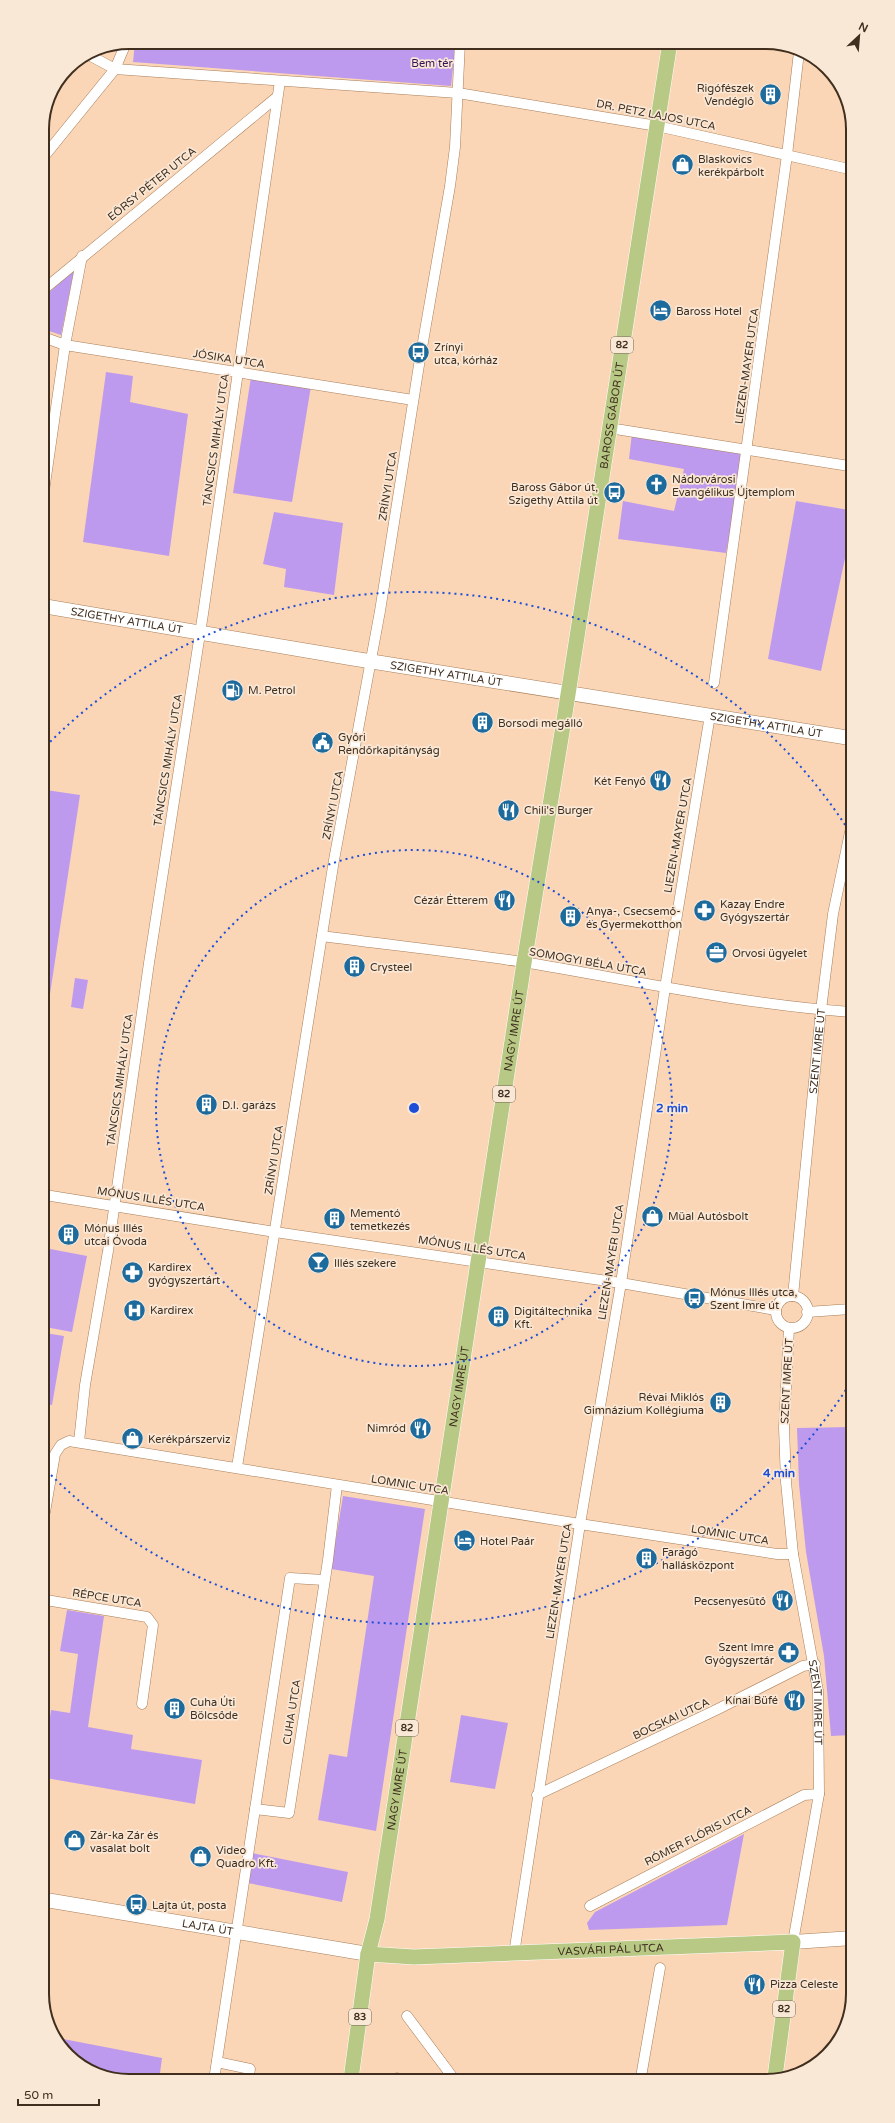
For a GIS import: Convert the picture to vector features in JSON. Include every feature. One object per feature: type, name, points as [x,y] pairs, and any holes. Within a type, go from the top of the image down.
[{"type":"main road","name":"BAROSS GÁBOR ÚT","points":[[568,693],[669,49]]},
{"type":"main road","name":"NAGY IMRE ÚT","points":[[352,2074],[368,1954],[377,1919],[524,963],[568,693]]},
{"type":"main road","name":"VASVÁRI PÁL UTCA","points":[[368,1954],[414,1957],[793,1942]]},
{"type":"main road","name":"SZENT IMRE ÚT","points":[[776,2073],[793,1942]]},
{"type":"street","points":[[49,150],[115,69],[123,49]]},
{"type":"street","points":[[94,57],[115,69],[458,93],[460,49]]},
{"type":"street","name":"LIEZEN-MAYER UTCA","points":[[714,683],[748,449],[799,56]]},
{"type":"street","name":"TÁNCSICS MIHÁLY UTCA","points":[[79,1442],[85,1385],[114,1206],[200,632],[280,81]]},
{"type":"street","name":"DR. PETZ LAJOS UTCA","points":[[458,93],[657,126],[846,168]]},
{"type":"street","name":"ZRÍNYI UTCA","points":[[237,1467],[322,936],[388,562],[455,147],[458,93]]},
{"type":"street","name":"EÖRSY PÉTER UTCA","points":[[49,285],[82,256],[277,97]]},
{"type":"street","points":[[49,456],[65,345],[82,256]]},
{"type":"street","name":"JÓSIKA UTCA","points":[[49,339],[65,345],[413,400]]},
{"type":"street","points":[[609,428],[846,465]]},
{"type":"street","name":"SZIGETHY ATTILA ÚT","points":[[49,607],[370,661],[846,737]]},
{"type":"street","name":"LIEZEN-MAYER UTCA","points":[[514,1954],[537,1795],[580,1524],[621,1283],[665,988],[710,715]]},
{"type":"street","name":"SZENT IMRE ÚT","points":[[793,1296],[820,1010],[833,914],[846,861]]},
{"type":"street","name":"SOMOGYI BÉLA UTCA","points":[[322,936],[524,963],[665,988],[820,1010],[846,1012]]},
{"type":"street","name":"MÓNUS ILLÉS UTCA","points":[[49,1196],[274,1232],[621,1283],[776,1310]]},
{"type":"street","points":[[776,1310],[783,1298],[793,1296],[798,1297],[805,1303],[807,1312],[846,1309]]},
{"type":"street","name":"SZENT IMRE ÚT","points":[[776,1310],[779,1321],[789,1328],[795,1328],[803,1323],[807,1312]]},
{"type":"street","name":"SZENT IMRE ÚT","points":[[789,1328],[784,1427],[786,1482],[793,1554],[818,1691],[819,1794],[793,1942]]},
{"type":"street","name":"LOMNIC UTCA","points":[[49,1475],[55,1454],[61,1445],[69,1441],[79,1442],[580,1524],[778,1554],[793,1554]]},
{"type":"street","name":"CUHA UTCA","points":[[255,1809],[289,1813],[337,1485]]},
{"type":"street","name":"CUHA UTCA","points":[[215,2074],[290,1578],[324,1580]]},
{"type":"street","name":"RÉPCE UTCA","points":[[49,1601],[147,1617],[153,1625],[142,1704]]},
{"type":"street","name":"BOCSKAI UTCA","points":[[537,1795],[718,1709],[803,1666],[814,1664]]},
{"type":"street","name":"RÓMER FLÓRIS UTCA","points":[[590,1906],[804,1795],[819,1794]]},
{"type":"street","name":"LAJTA ÚT","points":[[49,1900],[368,1954]]},
{"type":"street","name":"VASVÁRI PÁL UTCA","points":[[793,1942],[846,1938]]},
{"type":"street","points":[[643,2074],[660,1968]]},
{"type":"street","points":[[407,2016],[450,2074]]},
{"type":"street","points":[[217,2062],[250,2069],[249,2074]]},
{"type":"green space","name":"Bem tér","points":[[134,49],[455,49],[451,86],[133,62]]},
{"type":"green space","points":[[74,270],[61,335],[49,331],[49,293]]},
{"type":"green space","points":[[106,372],[133,376],[130,402],[188,414],[169,556],[83,542]]},
{"type":"green space","points":[[251,377],[311,386],[292,502],[233,493]]},
{"type":"green space","points":[[632,433],[745,453],[726,553],[618,539],[623,501],[674,511],[684,469],[629,459]]},
{"type":"green space","points":[[796,501],[846,509],[846,554],[821,671],[768,659]]},
{"type":"green space","points":[[274,512],[343,523],[334,595],[284,587],[286,569],[263,564]]},
{"type":"green space","points":[[49,790],[80,795],[49,1001]]},
{"type":"green space","points":[[75,978],[88,980],[83,1009],[71,1007]]},
{"type":"green space","points":[[49,1249],[87,1256],[72,1332],[49,1328]]},
{"type":"green space","points":[[49,1334],[64,1336],[52,1405],[49,1405]]},
{"type":"green space","points":[[846,1427],[846,1735],[831,1736],[824,1656],[806,1552],[799,1484],[797,1428]]},
{"type":"green space","points":[[343,1496],[425,1509],[376,1831],[318,1820],[329,1754],[347,1757],[374,1576],[331,1569]]},
{"type":"green space","points":[[67,1610],[104,1616],[88,1727],[133,1735],[131,1749],[202,1760],[195,1804],[49,1779],[49,1724],[51,1710],[70,1713],[78,1654],[60,1651]]},
{"type":"green space","points":[[461,1715],[508,1723],[495,1789],[450,1782]]},
{"type":"green space","points":[[744,1834],[727,1925],[589,1930],[587,1923],[595,1912]]},
{"type":"green space","points":[[252,1853],[348,1872],[342,1902],[248,1883]]},
{"type":"green space","points":[[62,2039],[162,2058],[160,2074],[123,2074],[98,2068],[80,2058]]},
{"type":"place","name":"Rigófészek Vendéglő","points":[[770,94]]},
{"type":"place","name":"Blaskovics kerékpárbolt","points":[[682,165]]},
{"type":"place","name":"Baross Hotel","points":[[661,311]]},
{"type":"place","name":"Zrínyi utca, kórház","points":[[418,353]]},
{"type":"place","name":"Nádorvárosi Evangélikus Újtemplom","points":[[657,485]]},
{"type":"place","name":"Baross Gábor út, Szigethy Attila út","points":[[614,493]]},
{"type":"place","name":"M. Petrol","points":[[233,690]]},
{"type":"place","name":"Borsodi megálló","points":[[482,723]]},
{"type":"place","name":"Győri Rendőrkapitányság","points":[[323,743]]},
{"type":"place","name":"Két Fenyő","points":[[661,781]]},
{"type":"place","name":"Chili's Burger","points":[[509,810]]},
{"type":"place","name":"Cézár Étterem","points":[[504,900]]},
{"type":"place","name":"Kazay Endre Gyógyszertár","points":[[705,910]]},
{"type":"place","name":"Anya-, Csecsemő- és Gyermekotthon","points":[[570,917]]},
{"type":"place","name":"Orvosi ügyelet","points":[[717,953]]},
{"type":"place","name":"Crysteel","points":[[355,967]]},
{"type":"place","name":"D.I. garázs","points":[[206,1105]]},
{"type":"place","name":"Müal Autósbolt","points":[[652,1216]]},
{"type":"place","name":"Mementó temetkezés","points":[[335,1219]]},
{"type":"place","name":"Mónus Illés utcai Óvoda","points":[[68,1234]]},
{"type":"place","name":"Illés szekere","points":[[318,1263]]},
{"type":"place","name":"Kardirex gyógyszertárt","points":[[132,1273]]},
{"type":"place","name":"Mónus Illés utca, Szent Imre út","points":[[695,1298]]},
{"type":"place","name":"Kardirex","points":[[135,1310]]},
{"type":"place","name":"Digitáltechnika Kft.","points":[[498,1317]]},
{"type":"place","name":"Révai Miklós Gimnázium Kollégiuma","points":[[720,1403]]},
{"type":"place","name":"Nimród","points":[[421,1428]]},
{"type":"place","name":"Kerékpárszerviz","points":[[133,1439]]},
{"type":"place","name":"Hotel Paár","points":[[465,1541]]},
{"type":"place","name":"Faragó hallásközpont","points":[[646,1558]]},
{"type":"place","name":"Pecsenyesütő","points":[[782,1601]]},
{"type":"place","name":"Szent Imre Gyógyszertár","points":[[789,1653]]},
{"type":"place","name":"Kínai Büfé","points":[[794,1700]]},
{"type":"place","name":"Cuha Úti Bölcsőde","points":[[175,1708]]},
{"type":"place","name":"Zár-ka Zár és vasalat bolt","points":[[75,1841]]},
{"type":"place","name":"Video Quadro Kft.","points":[[200,1856]]},
{"type":"place","name":"Lajta út, posta","points":[[136,1905]]},
{"type":"place","name":"Pizza Celeste","points":[[754,1984]]}]
